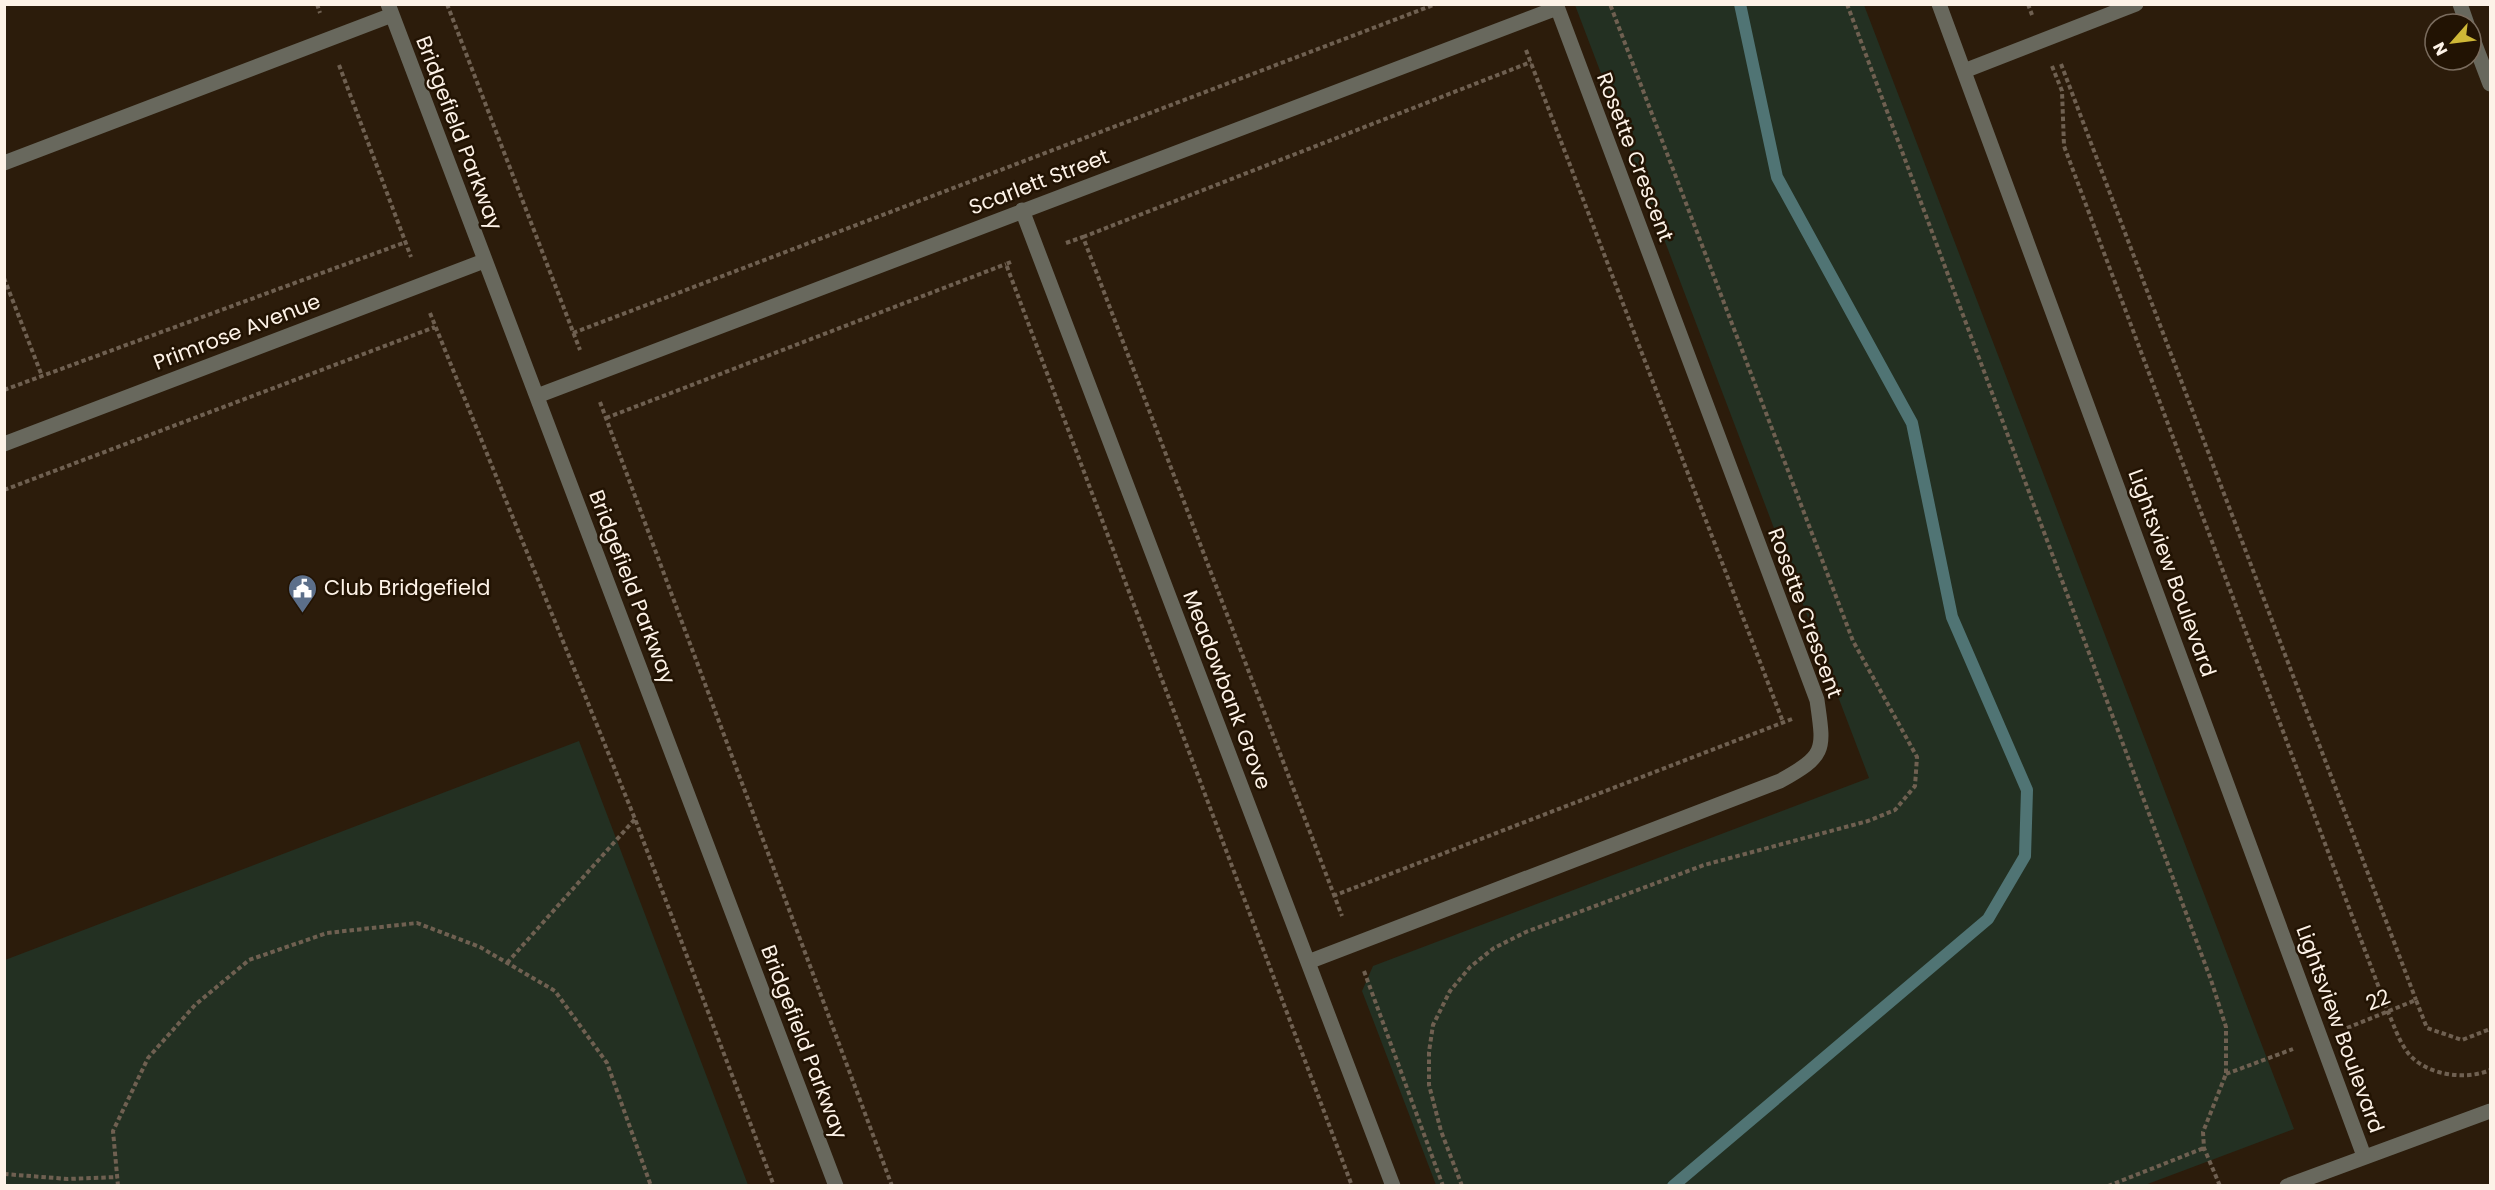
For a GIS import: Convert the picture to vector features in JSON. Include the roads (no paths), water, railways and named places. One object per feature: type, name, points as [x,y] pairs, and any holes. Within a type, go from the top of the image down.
[{"type":"street","name":"Lightsview Boulevard","points":[[1939,4],[2364,1156]]},
{"type":"street","points":[[1964,71],[2136,4]]},
{"type":"street","name":"Scarlett Street","points":[[537,396],[1556,6]]},
{"type":"street","name":"Rosette Crescent","points":[[1308,962],[1780,781],[1805,767],[1821,749],[1822,726],[1817,700],[1556,6]]},
{"type":"street","points":[[4,164],[330,39],[390,10]]},
{"type":"street","name":"Bridgefield Parkway","points":[[390,10],[836,1185]]},
{"type":"street","points":[[2483,66],[2490,84]]},
{"type":"street","name":"Meadowbank Grove","points":[[1022,210],[1393,1185]]},
{"type":"street","name":"Primrose Avenue","points":[[6,438],[484,261]]},
{"type":"street","points":[[2287,1185],[2490,1111]]},
{"type":"waterway","points":[[1673,1186],[1988,919],[2025,856],[2027,790],[1952,617],[1912,423],[1777,177],[1740,4]]},
{"type":"place","name":"Club Bridgefield","points":[[303,614]]}]
